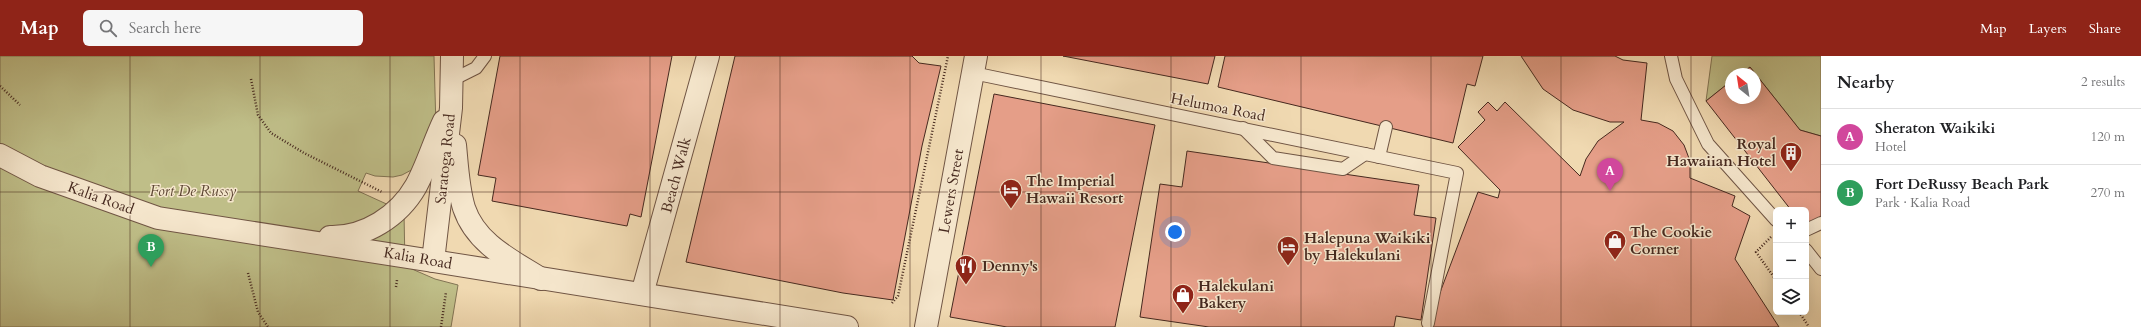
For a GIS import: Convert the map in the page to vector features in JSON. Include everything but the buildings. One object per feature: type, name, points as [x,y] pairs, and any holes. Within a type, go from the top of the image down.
[{"type":"street","name":"Saratoga Road","points":[[433,261],[451,108],[452,56]]},
{"type":"street","name":"Beach Walk","points":[[642,294],[708,56]]},
{"type":"street","name":"Lewers Street","points":[[926,327],[974,64]]},
{"type":"street","points":[[294,238],[334,237],[356,234],[377,225],[396,212],[416,185],[451,108]]},
{"type":"street","points":[[451,108],[464,208],[477,233],[498,253],[541,278]]},
{"type":"street","name":"Kalia Road","points":[[0,155],[40,176],[158,218],[294,238],[847,327]]},
{"type":"lane","points":[[452,80],[476,68],[485,56]]},
{"type":"lane","points":[[1671,56],[1676,79],[1708,144],[1773,217]]},
{"type":"lane","name":"Helumoa Road","points":[[974,64],[1243,128],[1457,173],[1428,323]]},
{"type":"lane","points":[[1379,157],[1386,127]]},
{"type":"lane","points":[[1243,128],[1273,158],[1343,169],[1365,154]]},
{"type":"lane","points":[[1809,229],[1821,223]]},
{"type":"lane","points":[[1809,254],[1821,269]]},
{"type":"path","points":[[892,303],[898,296],[948,56]]},
{"type":"path","points":[[251,80],[258,114],[271,133],[304,153],[381,192],[385,196]]},
{"type":"path","points":[[0,86],[20,105]]},
{"type":"path","points":[[1773,235],[1756,252],[1775,279]]},
{"type":"path","points":[[248,274],[258,312],[268,327]]},
{"type":"path","points":[[441,327],[446,292]]},
{"type":"path","points":[[1801,315],[1809,327]]},
{"type":"green space","name":"Fort De Russy","points":[[0,56],[434,56],[436,128],[417,167],[402,175],[393,177],[375,176],[366,173],[358,191],[404,212],[405,266],[435,279],[458,285],[451,327],[0,327]]},
{"type":"green space","points":[[1712,56],[1821,56],[1821,136],[1800,130],[1761,81],[1761,68],[1725,68],[1725,86],[1706,101]]},
{"type":"place","name":"Royal Hawaiian Hotel","points":[[1791,172]]},
{"type":"place","name":"Sheraton Waikiki","points":[[1610,191]]},
{"type":"place","name":"The Imperial Hawaii Resort","points":[[1011,210]]},
{"type":"place","name":"The Cookie Corner","points":[[1615,260]]},
{"type":"place","name":"Halepuna Waikiki by Halekulani","points":[[1288,266]]},
{"type":"place","name":"Fort DeRussy Beach Park","points":[[151,267]]},
{"type":"place","name":"Denny's","points":[[966,286]]},
{"type":"place","name":"Halekulani Bakery","points":[[1183,314]]}]
